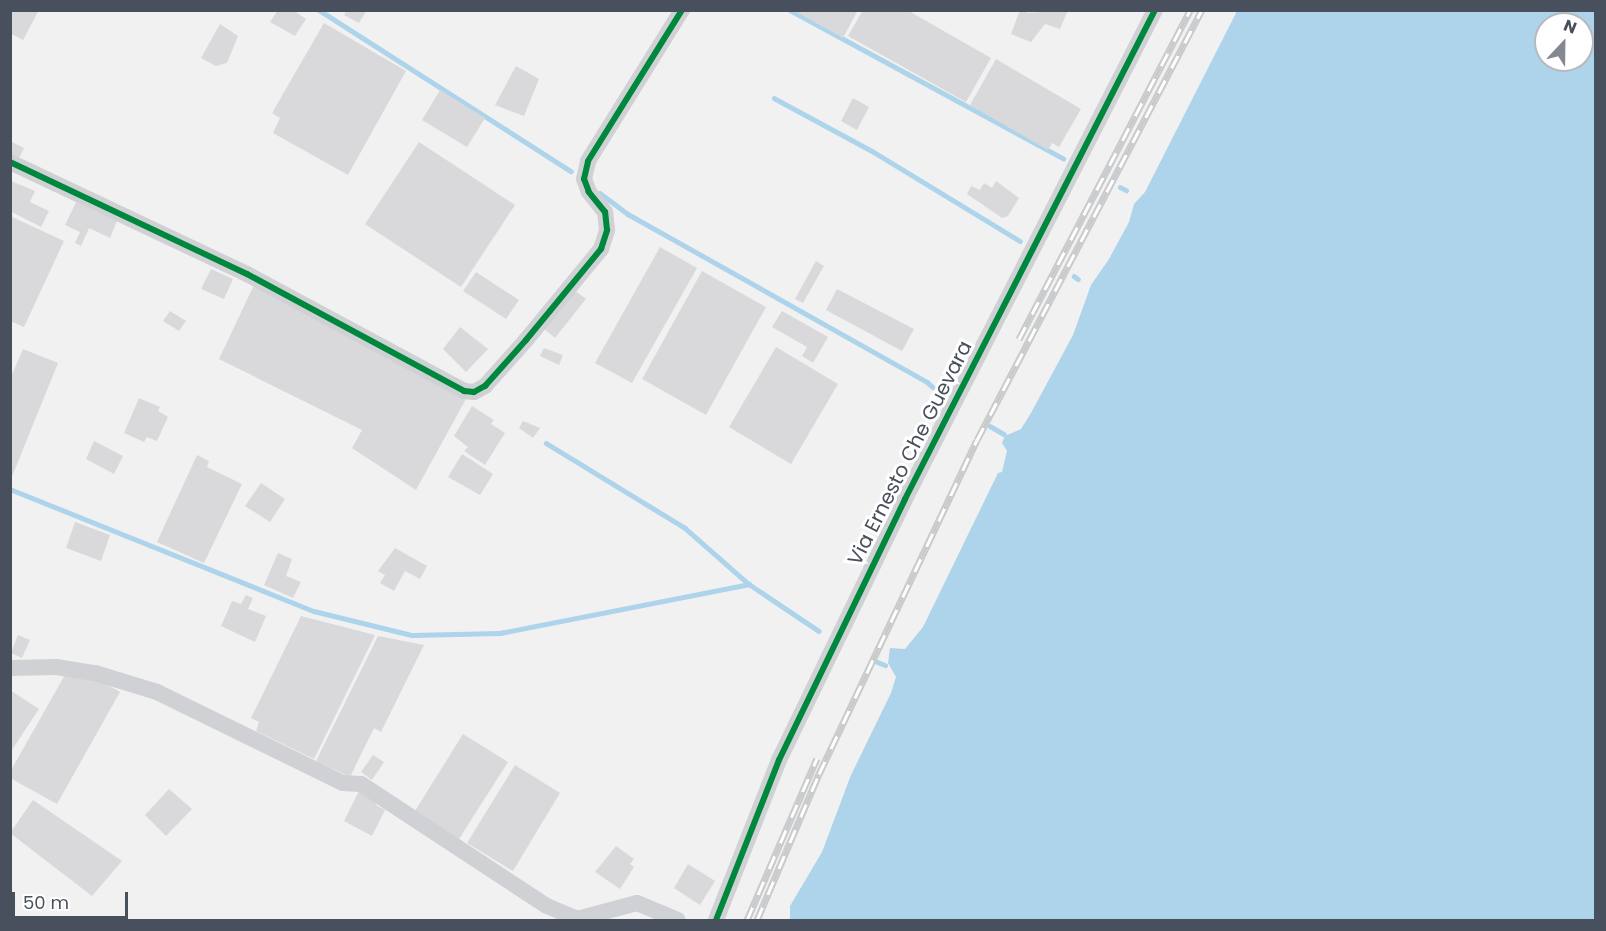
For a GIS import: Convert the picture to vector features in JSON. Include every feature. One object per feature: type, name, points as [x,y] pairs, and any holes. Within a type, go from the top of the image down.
[{"type":"street","points":[[10,162],[247,274],[464,391],[474,392],[485,386],[601,249],[607,230],[605,212],[586,186],[588,161],[682,10]]},
{"type":"street","name":"Via Ernesto Che Guevara","points":[[716,921],[779,760],[904,499],[1155,10]]},
{"type":"street","points":[[10,668],[56,667],[95,673],[157,692],[343,783],[361,784],[547,906],[577,919],[637,903],[678,921]]},
{"type":"water","points":[[1237,11],[1595,11],[1595,920],[790,920],[790,906],[822,852],[851,775],[891,693],[896,677],[888,663],[890,648],[905,649],[923,627],[998,473],[1002,472],[1007,451],[1002,443],[1005,436],[1021,429],[1031,413],[1073,335],[1091,285],[1109,259],[1129,222],[1134,204],[1145,192]]},
{"type":"building","points":[[10,10],[39,10],[23,40],[10,33]]},
{"type":"building","points":[[278,10],[293,10],[306,19],[295,36],[270,22]]},
{"type":"building","points":[[347,10],[367,10],[359,23],[344,15]]},
{"type":"building","points":[[793,10],[858,10],[843,38]]},
{"type":"building","points":[[863,10],[907,10],[991,58],[966,102],[848,36]]},
{"type":"building","points":[[1020,10],[1028,13],[1068,10],[1060,29],[1045,24],[1031,42],[1011,34]]},
{"type":"building","points":[[324,23],[406,71],[348,175],[273,133],[280,118],[272,113]]},
{"type":"building","points":[[220,24],[238,36],[227,63],[216,66],[201,58]]},
{"type":"building","points":[[996,59],[1081,109],[1059,147],[1052,143],[1048,150],[970,105]]},
{"type":"building","points":[[516,66],[539,79],[524,116],[495,105]]},
{"type":"building","points":[[440,90],[485,118],[467,147],[422,120]]},
{"type":"building","points":[[853,98],[869,107],[857,130],[841,121]]},
{"type":"building","points":[[10,141],[24,148],[18,160],[10,156]]},
{"type":"building","points":[[419,142],[515,205],[461,287],[365,224]]},
{"type":"building","points":[[11,181],[35,191],[30,202],[49,211],[41,227],[10,211]]},
{"type":"building","points":[[996,181],[1019,198],[1008,216],[1002,218],[967,194],[971,186],[980,190],[984,183],[992,188]]},
{"type":"building","points":[[76,202],[117,221],[110,238],[89,228],[81,246],[75,243],[80,232],[65,225]]},
{"type":"building","points":[[10,216],[64,241],[24,327],[10,321]]},
{"type":"building","points":[[660,247],[697,268],[632,383],[595,363]]},
{"type":"building","points":[[816,261],[824,266],[803,303],[795,299]]},
{"type":"building","points":[[211,269],[233,279],[224,299],[201,289]]},
{"type":"building","points":[[702,271],[766,307],[706,415],[642,379]]},
{"type":"building","points":[[476,272],[519,300],[506,319],[463,291]]},
{"type":"building","points":[[254,285],[466,399],[416,490],[352,448],[362,430],[219,359]]},
{"type":"building","points":[[573,289],[586,299],[555,338],[542,327]]},
{"type":"building","points":[[837,289],[914,329],[902,351],[826,310]]},
{"type":"building","points":[[170,311],[186,321],[179,331],[163,321]]},
{"type":"building","points":[[782,311],[828,337],[813,363],[802,356],[807,347],[772,327]]},
{"type":"building","points":[[460,327],[488,349],[466,372],[443,349]]},
{"type":"building","points":[[776,347],[838,384],[791,464],[729,427]]},
{"type":"building","points":[[544,348],[563,355],[559,365],[540,356]]},
{"type":"building","points":[[23,349],[58,363],[11,479],[10,379]]},
{"type":"building","points":[[139,398],[160,407],[158,411],[168,417],[157,441],[147,437],[144,442],[124,433]]},
{"type":"building","points":[[472,406],[494,420],[491,424],[505,433],[485,465],[464,451],[468,447],[454,436]]},
{"type":"building","points":[[523,421],[540,428],[533,438],[519,428]]},
{"type":"building","points":[[94,441],[123,456],[114,474],[86,459]]},
{"type":"building","points":[[462,454],[493,474],[480,495],[448,477]]},
{"type":"building","points":[[197,455],[209,461],[207,467],[242,484],[204,563],[157,542]]},
{"type":"building","points":[[261,483],[285,499],[270,522],[245,506]]},
{"type":"building","points":[[75,522],[110,535],[101,561],[66,548]]},
{"type":"building","points":[[395,548],[427,566],[420,579],[405,571],[394,591],[380,583],[385,575],[378,571]]},
{"type":"building","points":[[278,553],[292,559],[286,576],[301,582],[293,598],[264,585]]},
{"type":"building","points":[[246,595],[253,598],[248,609],[266,616],[255,642],[221,626],[232,601],[241,604]]},
{"type":"building","points":[[301,616],[375,635],[314,759],[256,731],[259,722],[251,718]]},
{"type":"building","points":[[18,635],[30,640],[22,658],[11,653]]},
{"type":"building","points":[[378,636],[424,645],[381,732],[374,728],[350,777],[316,761]]},
{"type":"building","points":[[66,673],[95,678],[120,692],[57,804],[10,778],[10,772]]},
{"type":"building","points":[[10,690],[39,709],[10,753]]},
{"type":"building","points":[[463,734],[508,762],[459,839],[415,811]]},
{"type":"building","points":[[373,755],[384,762],[372,780],[361,772]]},
{"type":"building","points":[[515,765],[560,793],[513,871],[467,843]]},
{"type":"building","points":[[169,789],[192,809],[166,836],[145,815]]},
{"type":"building","points":[[360,789],[379,798],[376,805],[385,810],[372,836],[344,821]]},
{"type":"building","points":[[33,800],[122,861],[92,896],[10,833]]},
{"type":"building","points":[[616,846],[634,859],[630,864],[634,867],[620,889],[595,872]]},
{"type":"building","points":[[688,864],[715,881],[700,905],[674,888]]},
{"type":"waterway","points":[[319,10],[571,171]]},
{"type":"waterway","points":[[790,10],[1063,158]]},
{"type":"waterway","points":[[774,98],[872,151],[1020,241]]},
{"type":"waterway","points":[[1120,187],[1126,190]]},
{"type":"waterway","points":[[600,193],[628,214],[927,382],[942,395]]},
{"type":"waterway","points":[[1074,276],[1078,279]]},
{"type":"waterway","points":[[990,426],[1004,434]]},
{"type":"waterway","points":[[546,443],[685,528],[749,584],[819,631]]},
{"type":"waterway","points":[[10,489],[314,611],[412,635],[500,633],[749,584]]},
{"type":"waterway","points":[[875,661],[885,665]]},
{"type":"railway","points":[[1019,339],[1190,10]]},
{"type":"railway","points":[[757,920],[819,774],[977,440],[1202,10]]},
{"type":"railway","points":[[747,920],[817,758]]},
{"type":"cycle path","points":[[10,162],[247,274],[464,391],[474,392],[485,386],[526,340],[601,249],[607,230],[605,212],[589,192],[584,179],[588,161],[682,10]]},
{"type":"cycle path","points":[[716,920],[779,760],[905,499],[1155,10]]}]
